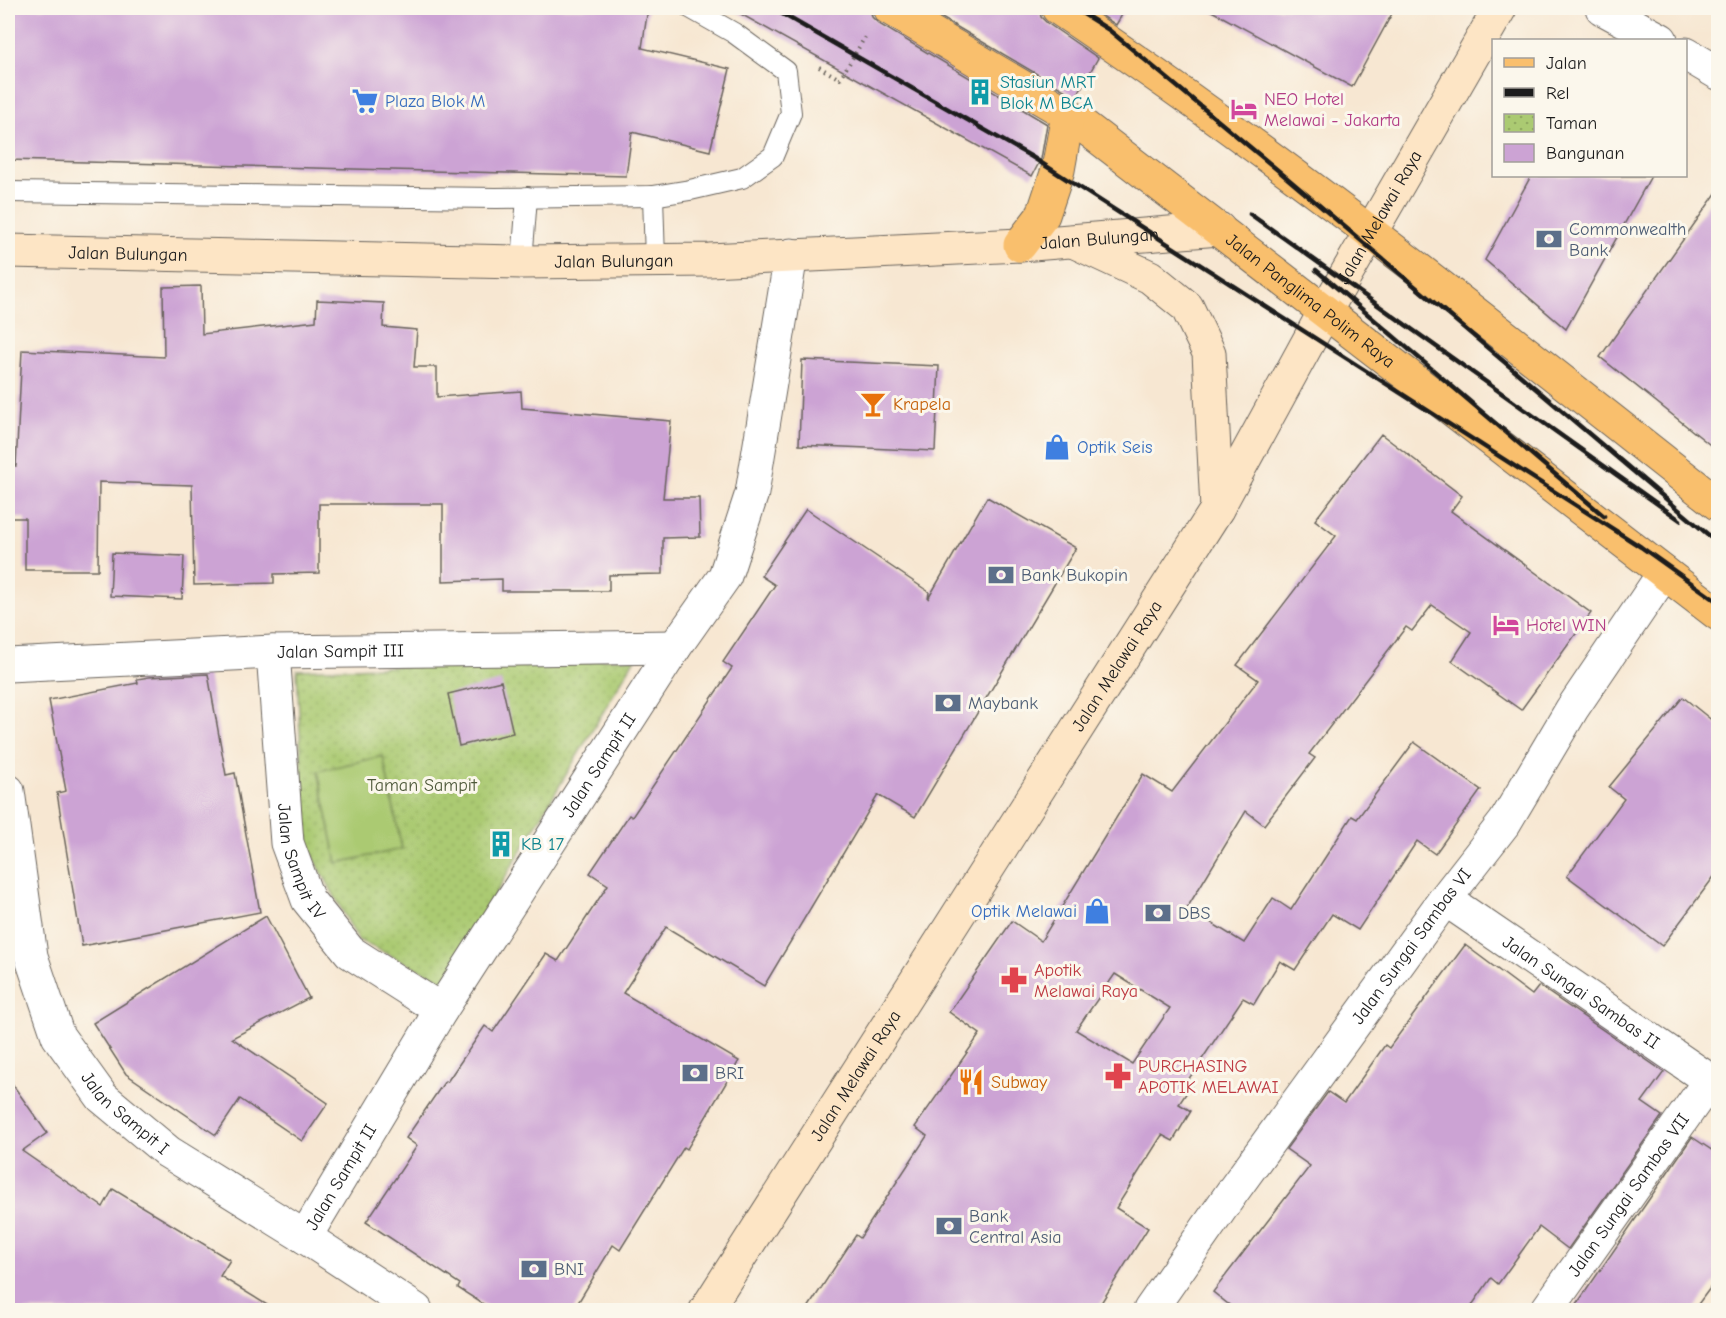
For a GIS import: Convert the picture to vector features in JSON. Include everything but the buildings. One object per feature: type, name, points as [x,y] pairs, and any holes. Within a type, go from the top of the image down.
[{"type":"main road","name":"Jalan Panglima Polim Raya","points":[[889,8],[1068,114],[1219,229],[1324,313],[1719,614]]},
{"type":"main road","points":[[1058,8],[1148,68],[1371,232],[1719,504]]},
{"type":"main road","name":"Jalan Melawai Raya","points":[[706,1311],[1217,509],[1324,313],[1500,8]]},
{"type":"main road","points":[[1020,245],[1043,215],[1058,170],[1068,114]]},
{"type":"main road","name":"Jalan Bulungan","points":[[8,251],[522,262],[655,260],[1020,245],[1219,229]]},
{"type":"main road","points":[[1073,242],[1150,277],[1188,307],[1209,352],[1217,509]]},
{"type":"street","points":[[1602,8],[1659,39]]},
{"type":"street","points":[[1687,55],[1719,73]]},
{"type":"street","name":"Jalan Sampit II","points":[[304,1237],[441,1010],[675,647],[725,576],[752,493],[791,255]]},
{"type":"street","name":"Jalan Sungai Sambas VI","points":[[1150,1311],[1233,1191],[1444,899],[1505,822],[1572,709],[1664,573]]},
{"type":"street","name":"Jalan Sampit III","points":[[8,664],[273,652],[675,647]]},
{"type":"street","name":"Jalan Sampit IV","points":[[273,652],[287,843],[308,900],[350,952],[441,1010]]},
{"type":"street","name":"Jalan Sampit I","points":[[8,791],[31,956],[57,1036],[102,1097],[168,1152],[304,1237],[416,1311]]},
{"type":"street","name":"Jalan Sungai Sambas II","points":[[1444,899],[1714,1083]]},
{"type":"street","name":"Jalan Sungai Sambas VII","points":[[1546,1311],[1714,1083]]},
{"type":"lane","points":[[8,192],[653,196],[742,178],[773,156],[791,113],[786,71],[734,33],[690,8]]},
{"type":"lane","points":[[653,196],[655,260]]},
{"type":"lane","points":[[522,262],[527,197]]},
{"type":"path","points":[[815,65],[840,79],[866,36]]},
{"type":"green space","name":"Taman Sampit","points":[[635,658],[444,981],[358,940],[305,841],[297,670]]},
{"type":"green space","points":[[383,756],[402,849],[337,863],[318,771]]},
{"type":"railway","points":[[772,8],[1032,157],[1641,547],[1718,602]]},
{"type":"railway","points":[[1074,8],[1109,30],[1280,172],[1718,543]]},
{"type":"railway","points":[[1250,214],[1680,520]]},
{"type":"railway","points":[[1316,270],[1604,516]]},
{"type":"place","name":"Stasiun MRT Blok M BCA","points":[[980,92]]},
{"type":"place","name":"Plaza Blok M","points":[[365,101]]},
{"type":"place","name":"NEO Hotel Melawai - Jakarta","points":[[1244,109]]},
{"type":"place","name":"Commonwealth Bank","points":[[1549,239]]},
{"type":"place","name":"Krapela","points":[[873,404]]},
{"type":"place","name":"Optik Seis","points":[[1057,447]]},
{"type":"place","name":"Bank Bukopin","points":[[1001,575]]},
{"type":"place","name":"Hotel WIN","points":[[1506,625]]},
{"type":"place","name":"Maybank","points":[[948,703]]},
{"type":"place","name":"KB 17","points":[[501,844]]},
{"type":"place","name":"Optik Melawai","points":[[1097,911]]},
{"type":"place","name":"DBS","points":[[1158,913]]},
{"type":"place","name":"Apotik Melawai Raya","points":[[1014,980]]},
{"type":"place","name":"BRI","points":[[695,1073]]},
{"type":"place","name":"PURCHASING APOTIK MELAWAI","points":[[1118,1076]]},
{"type":"place","name":"Subway","points":[[971,1082]]},
{"type":"place","name":"Bank Central Asia","points":[[949,1226]]},
{"type":"place","name":"BNI","points":[[534,1269]]}]
